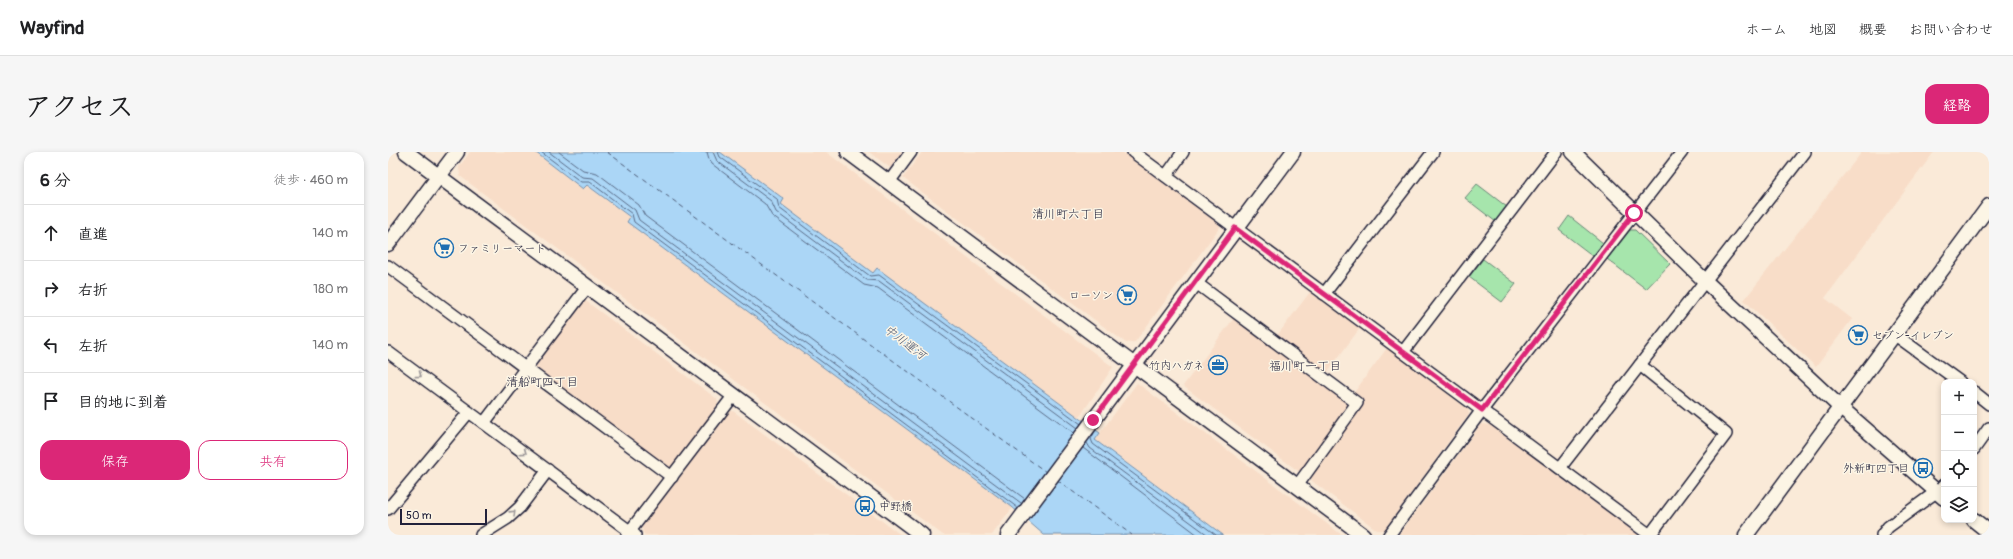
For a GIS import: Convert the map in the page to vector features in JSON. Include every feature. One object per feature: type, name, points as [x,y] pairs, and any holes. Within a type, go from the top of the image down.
[{"type":"street","points":[[406,152],[922,535]]},
{"type":"street","points":[[388,244],[457,152]]},
{"type":"street","points":[[848,152],[1363,535]]},
{"type":"street","points":[[889,182],[911,152]]},
{"type":"street","points":[[1133,152],[1650,535],[1726,434],[1640,365]]},
{"type":"street","points":[[1166,176],[1183,152]]},
{"type":"street","points":[[1011,531],[1293,152]]},
{"type":"street","points":[[1324,294],[1433,152]]},
{"type":"street","points":[[1403,352],[1556,152]]},
{"type":"street","points":[[1573,152],[1705,281],[1840,407],[1940,492],[1888,527],[1882,535]]},
{"type":"street","points":[[1389,535],[1482,410],[1682,152]]},
{"type":"street","points":[[1560,468],[1805,152]]},
{"type":"street","points":[[1746,535],[1989,206]]},
{"type":"street","points":[[388,266],[672,477]]},
{"type":"street","points":[[1195,282],[1357,403],[1297,486]]},
{"type":"street","points":[[484,423],[588,286]]},
{"type":"street","points":[[1894,334],[1956,379]]},
{"type":"street","points":[[388,352],[548,470],[631,534],[734,395]]},
{"type":"street","points":[[1977,394],[1989,404]]},
{"type":"street","points":[[388,509],[469,412]]},
{"type":"street","points":[[1977,445],[1989,428]]},
{"type":"street","points":[[481,535],[508,518],[520,507],[548,470]]},
{"type":"street","points":[[1977,522],[1989,532]]},
{"type":"shaded area","points":[[470,152],[535,152],[583,189],[587,185],[630,217],[627,222],[1013,507],[992,535],[943,535],[460,176],[459,167]]},
{"type":"shaded area","points":[[720,152],[826,152],[1113,367],[1079,418],[877,269],[873,273],[780,204],[784,199]]},
{"type":"shaded area","points":[[869,152],[902,152],[891,167],[889,167]]},
{"type":"shaded area","points":[[922,152],[1122,152],[1219,224],[1220,227],[1135,342],[1126,343],[903,178]]},
{"type":"shaded area","points":[[1862,152],[1934,152],[1825,298],[1852,319],[1816,367],[1744,300]]},
{"type":"shaded area","points":[[1310,292],[1360,328],[1326,374],[1276,337]]},
{"type":"shaded area","points":[[583,299],[717,399],[718,406],[673,466],[666,467],[534,368],[533,366]]},
{"type":"shaded area","points":[[1234,318],[1351,404],[1301,473],[1183,386]]},
{"type":"shaded area","points":[[1387,348],[1468,409],[1469,414],[1384,530],[1377,530],[1312,481],[1311,475],[1364,402],[1353,394]]},
{"type":"shaded area","points":[[1137,383],[1342,535],[1223,535],[1095,440]]},
{"type":"shaded area","points":[[726,411],[733,411],[901,535],[645,535],[641,524]]},
{"type":"shaded area","points":[[1481,424],[1490,425],[1639,535],[1399,535]]},
{"type":"green space","points":[[1477,184],[1507,207],[1496,222],[1465,198]]},
{"type":"green space","points":[[1569,216],[1603,243],[1593,256],[1559,230]]},
{"type":"green space","points":[[1630,230],[1635,230],[1670,264],[1646,289],[1607,259]]},
{"type":"green space","points":[[1483,259],[1516,284],[1502,302],[1469,277]]},
{"type":"water","name":"中川運河","points":[[535,152],[720,152],[784,199],[781,204],[873,273],[877,268],[1100,433],[1095,440],[1223,535],[1044,535],[1012,507],[627,222],[630,217],[587,185],[583,189]]},
{"type":"ferry route","points":[[607,152],[1046,472]]},
{"type":"ferry route","points":[[1057,480],[1132,535]]},
{"type":"place","name":"ファミリーマート","points":[[444,248]]},
{"type":"place","name":"ローソン","points":[[1127,295]]},
{"type":"place","name":"セブン-イレブン","points":[[1858,335]]},
{"type":"place","name":"竹内ハガネ","points":[[1218,365]]},
{"type":"place","name":"外新町四丁目","points":[[1923,468]]},
{"type":"place","name":"中野橋","points":[[865,506]]},
{"type":"district","name":"清川町六丁目","points":[[1068,214]]},
{"type":"district","name":"福川町一丁目","points":[[1305,366]]},
{"type":"district","name":"清船町四丁目","points":[[542,382]]},
{"type":"route","points":[[1093,420],[1235,228],[1482,410],[1634,213]]}]
